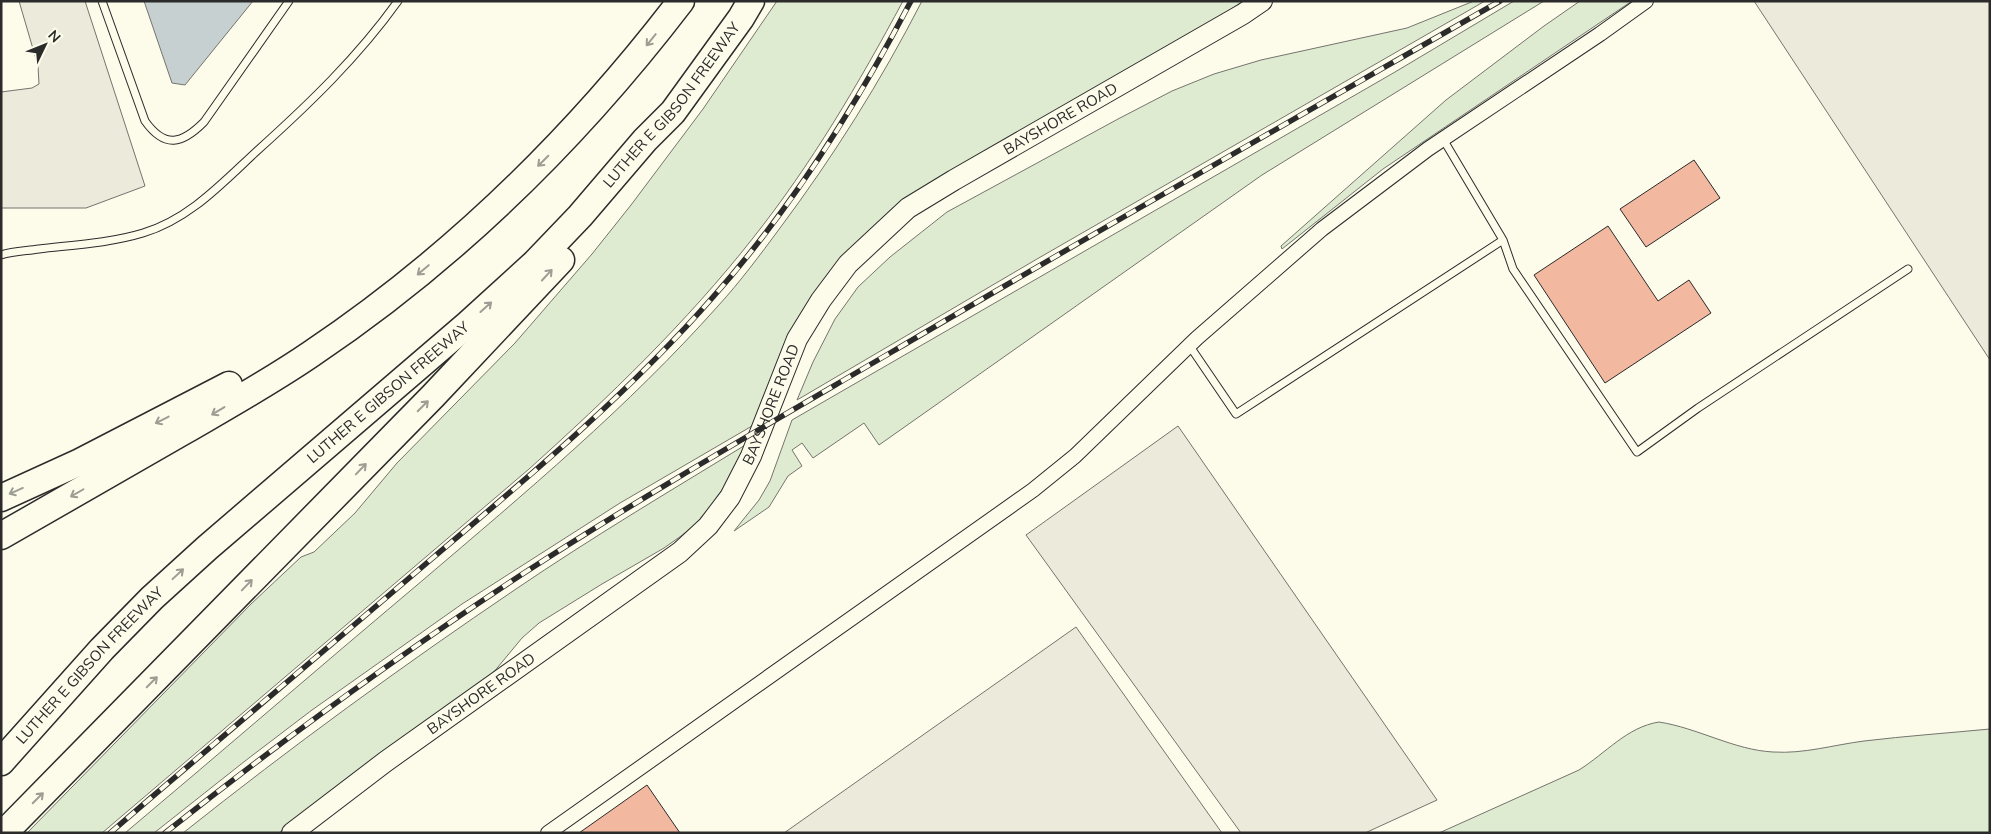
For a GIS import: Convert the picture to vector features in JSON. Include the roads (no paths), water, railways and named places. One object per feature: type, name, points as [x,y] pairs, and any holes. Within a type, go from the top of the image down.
[{"type":"highway","points":[[1,536],[267,382],[311,354],[389,297],[469,231],[540,164],[617,81],[681,1]]},
{"type":"highway","name":"LUTHER E GIBSON FREEWAY","points":[[1,762],[102,649],[152,598],[207,548],[468,324],[535,263],[580,216],[645,140],[672,112],[741,18],[751,1]]},
{"type":"highway","points":[[4,833],[481,347],[574,246],[654,149],[672,112]]},
{"type":"highway","points":[[1,498],[80,462],[217,392],[304,342],[389,297]]},
{"type":"street","name":"BAYSHORE ROAD","points":[[292,833],[385,762],[680,552],[708,526],[730,497],[751,456],[796,340],[821,300],[848,264],[908,208],[1243,14],[1262,1]]},
{"type":"street","points":[[548,833],[1033,490],[1082,450],[1189,345],[1322,229],[1443,139],[1646,1]]},
{"type":"lane","points":[[102,1],[145,121],[153,133],[165,140],[179,140],[191,134],[204,122],[289,1]]},
{"type":"lane","points":[[1,255],[142,234],[166,225],[187,213],[210,194],[330,82],[360,50],[398,1]]},
{"type":"lane","points":[[1443,139],[1504,240],[1513,269],[1637,452],[1698,408],[1908,269]]},
{"type":"lane","points":[[1189,345],[1236,414],[1504,240]]},
{"type":"railway","points":[[110,833],[579,432],[614,400],[681,332],[742,263],[796,192],[868,79],[911,1]]},
{"type":"railway","points":[[165,833],[297,732],[387,667],[569,544],[706,461],[1194,176],[1500,1]]}]
